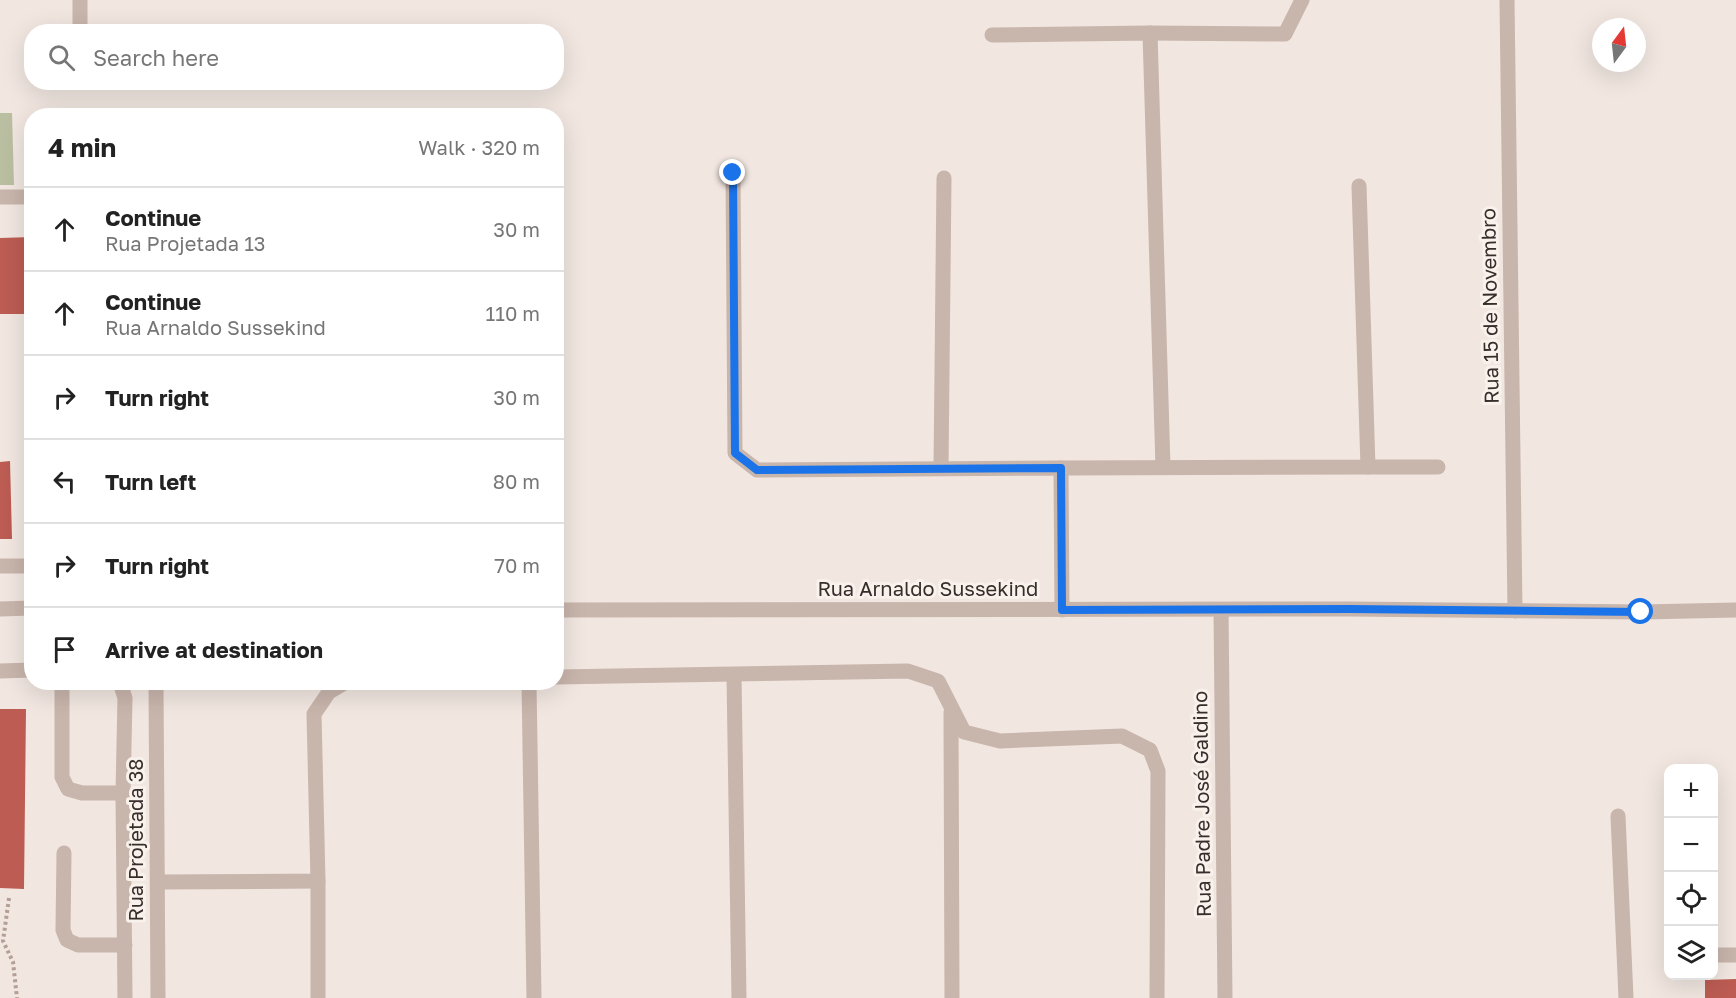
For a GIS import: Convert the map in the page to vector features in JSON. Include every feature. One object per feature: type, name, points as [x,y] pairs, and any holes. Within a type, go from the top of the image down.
[{"type":"street","points":[[80,0],[80,24]]},
{"type":"street","points":[[992,35],[1285,34],[1302,0]]},
{"type":"street","name":"Rua 15 de Novembro","points":[[1507,0],[1515,610]]},
{"type":"street","points":[[1150,33],[1164,467]]},
{"type":"street","points":[[733,173],[735,453],[757,470],[1438,467]]},
{"type":"street","points":[[941,468],[944,178]]},
{"type":"street","points":[[1359,186],[1368,467]]},
{"type":"street","points":[[0,197],[24,197]]},
{"type":"street","points":[[1061,468],[1062,610]]},
{"type":"street","points":[[0,566],[24,566]]},
{"type":"street","points":[[0,609],[24,608]]},
{"type":"street","name":"Rua Arnaldo Sussekind","points":[[564,610],[1641,612],[1736,610]]},
{"type":"street","name":"Rua Padre José Galdino","points":[[1221,610],[1225,998]]},
{"type":"street","points":[[0,671],[24,670]]},
{"type":"street","points":[[564,677],[908,671],[938,681],[964,732],[1000,741],[1122,736],[1150,750],[1158,771],[1157,998]]},
{"type":"street","points":[[734,675],[739,998]]},
{"type":"street","points":[[62,690],[62,777],[68,789],[82,793],[123,794]]},
{"type":"street","points":[[123,690],[125,698],[123,794],[125,998]]},
{"type":"street","name":"Rua Projetada 38","points":[[156,690],[158,998]]},
{"type":"street","points":[[318,998],[314,714],[332,690]]},
{"type":"street","points":[[529,690],[534,998]]},
{"type":"street","points":[[951,709],[952,998]]},
{"type":"street","points":[[1618,816],[1626,998]]},
{"type":"street","points":[[64,853],[63,930],[67,940],[78,945],[125,945]]},
{"type":"street","points":[[158,882],[318,881]]},
{"type":"street","points":[[1718,955],[1736,955]]},
{"type":"path","points":[[9,898],[3,941],[13,962],[17,998]]},
{"type":"green space","points":[[0,113],[12,113],[14,185],[0,185]]},
{"type":"building","points":[[24,237],[24,314],[0,314],[0,238]]},
{"type":"building","points":[[10,461],[12,539],[0,539],[0,462]]},
{"type":"building","points":[[0,709],[26,709],[24,889],[0,888]]},
{"type":"building","points":[[1736,979],[1736,998],[1705,998],[1705,980]]},
{"type":"route","points":[[733,173],[735,453],[757,470],[1061,468],[1062,610],[1349,609],[1641,612]]}]
